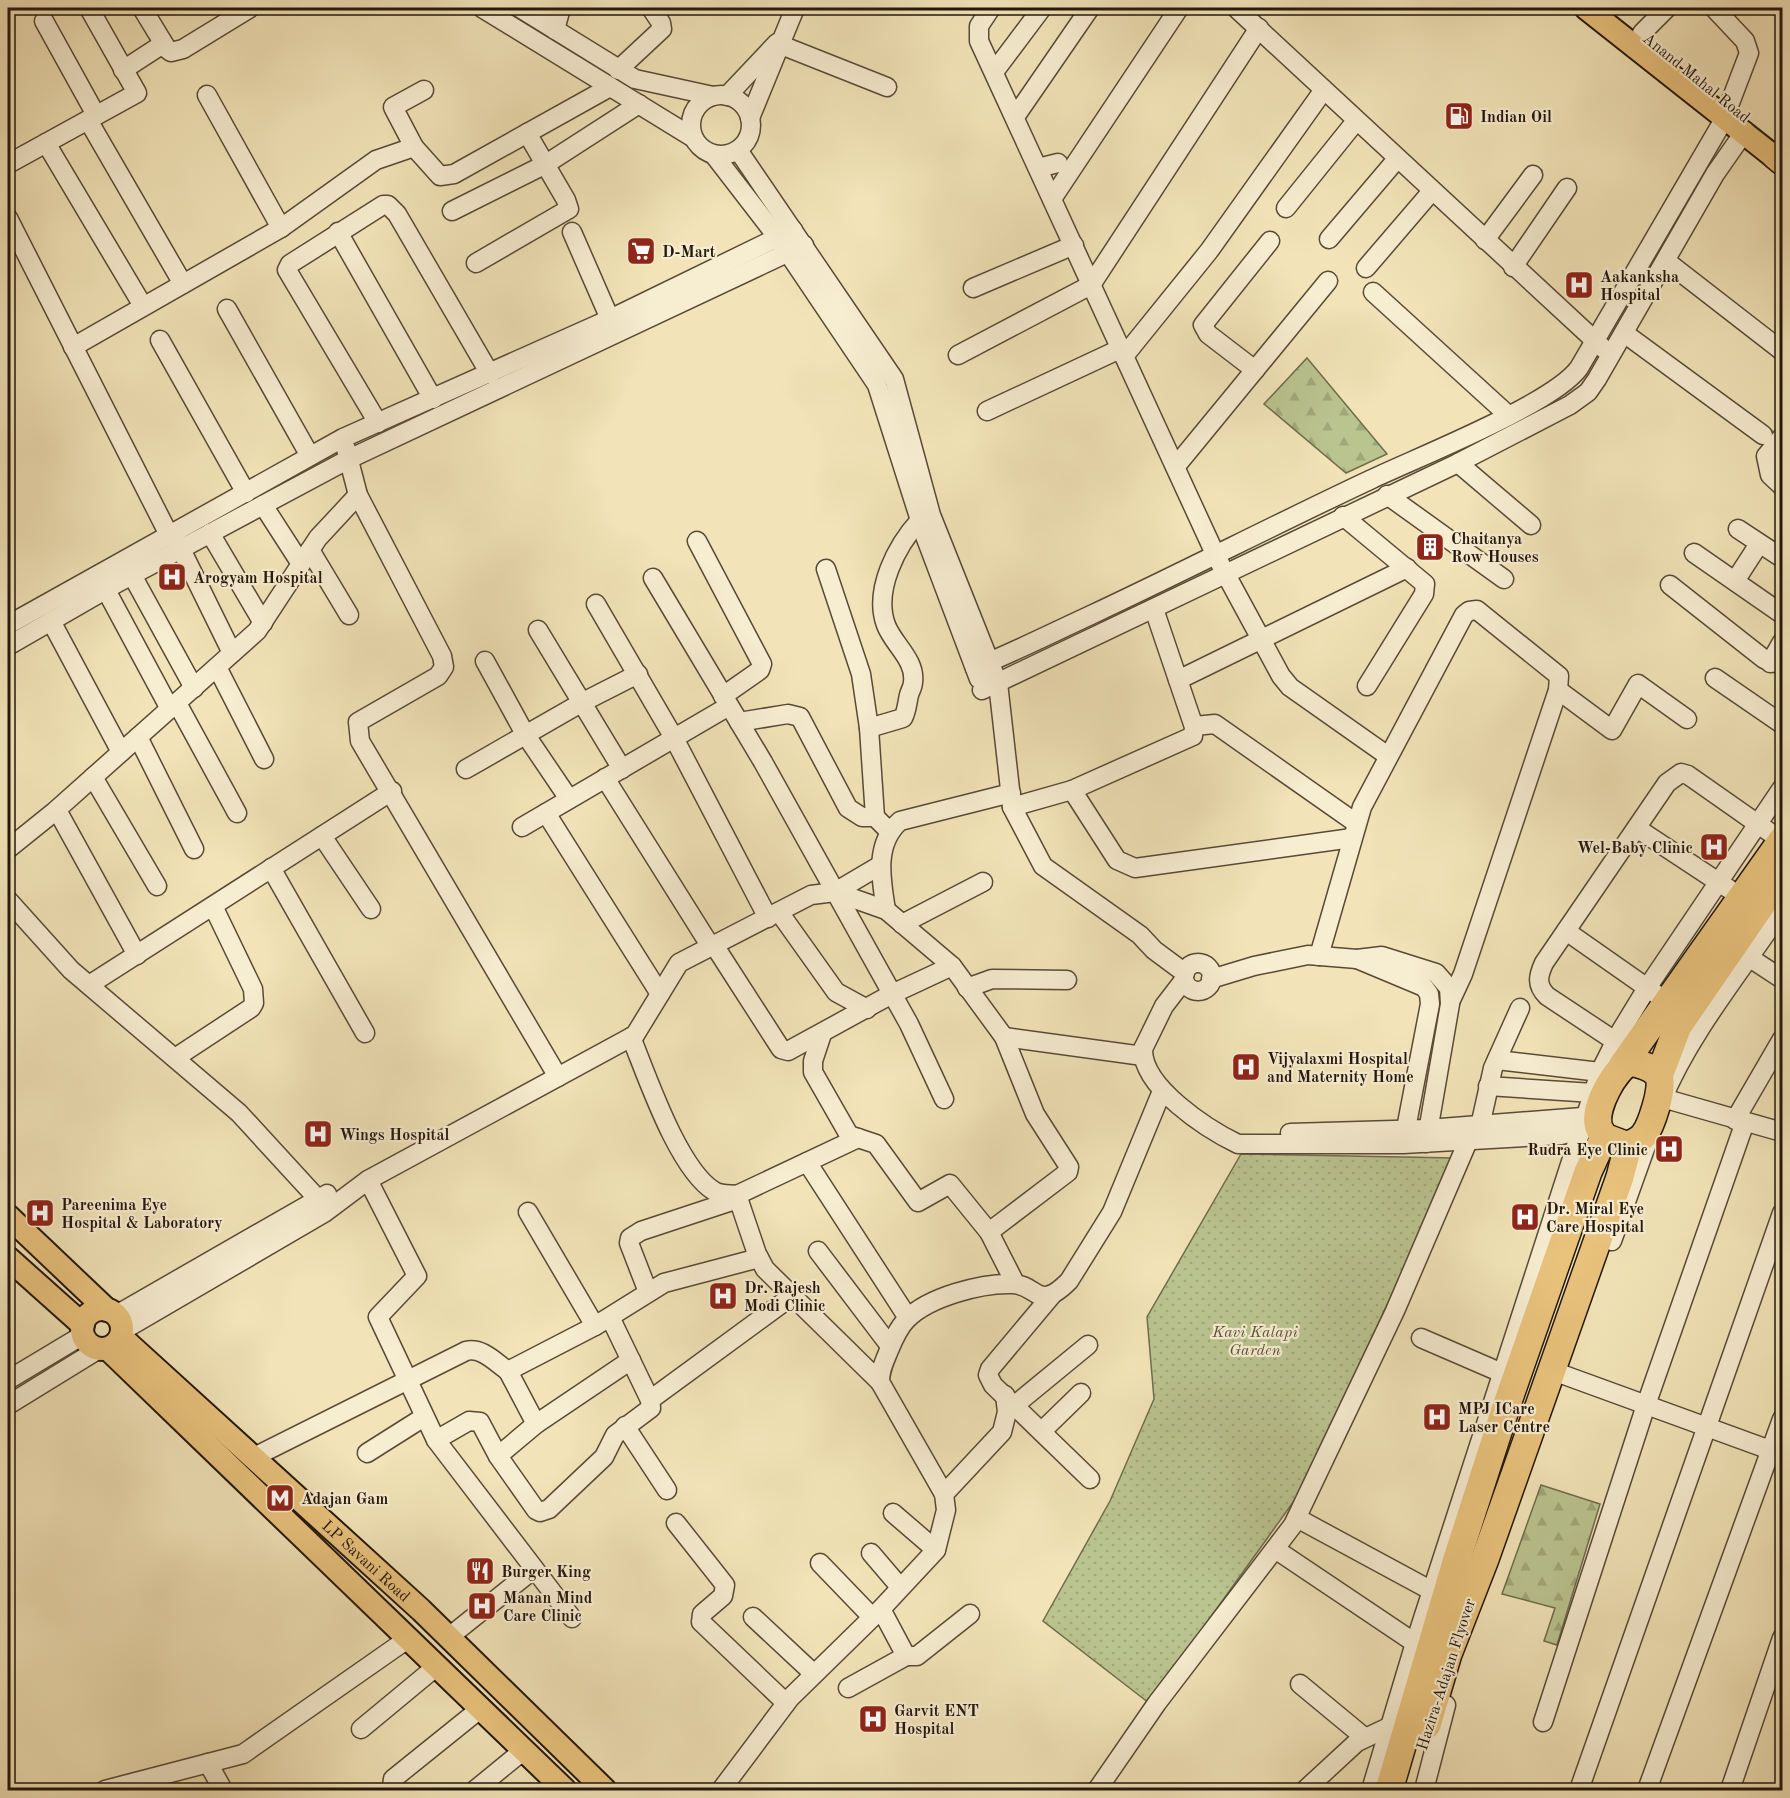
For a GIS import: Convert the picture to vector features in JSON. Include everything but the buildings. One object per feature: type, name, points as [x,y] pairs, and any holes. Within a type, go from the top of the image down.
[{"type":"highway","points":[[1782,841],[1730,890],[1677,1007],[1678,1026],[1660,1090],[1644,1135],[1601,1130],[1606,1092],[1617,1070],[1618,1058],[1677,1007],[1741,952],[1782,875]]},
{"type":"highway","points":[[1618,1058],[1641,1064],[1660,1090]]},
{"type":"highway","name":"Hazira-Adajan Flyover","points":[[1389,1791],[1458,1556],[1601,1130]]},
{"type":"highway","name":"Hazira-Adajan Flyover","points":[[1408,1791],[1431,1650],[1485,1559],[1620,1176],[1601,1130]]},
{"type":"main road","name":"Anand Mahal Road","points":[[1586,8],[1781,156]]},
{"type":"main road","name":"Anand Mahal Road","points":[[1611,8],[1642,33],[1733,118]]},
{"type":"main road","points":[[1733,118],[1781,156]]},
{"type":"main road","name":"LP Savani Road","points":[[8,1216],[105,1331],[409,1638],[565,1791]]},
{"type":"main road","name":"LP Savani Road","points":[[9,1263],[105,1331],[254,1457],[449,1637],[605,1791]]},
{"type":"street","points":[[8,164],[137,93],[89,8]]},
{"type":"street","points":[[142,8],[163,44],[171,52],[177,51],[250,8]]},
{"type":"street","points":[[482,8],[692,137],[705,152],[724,155],[738,150],[747,140],[751,131],[750,118],[742,103],[720,96],[641,82],[520,8]]},
{"type":"street","points":[[555,30],[561,8]]},
{"type":"street","points":[[618,70],[662,30],[661,23],[651,8]]},
{"type":"street","points":[[750,118],[795,8]]},
{"type":"street","points":[[991,8],[979,26],[978,32],[994,72],[1226,575],[1281,676],[1290,687],[1388,756]]},
{"type":"street","points":[[994,72],[1042,8]]},
{"type":"street","points":[[1015,117],[1090,8]]},
{"type":"street","points":[[1052,199],[1179,8]]},
{"type":"street","points":[[1236,8],[1513,267],[1612,354]]},
{"type":"street","points":[[1642,33],[1666,8]]},
{"type":"street","points":[[990,686],[1458,463],[1570,405],[1588,392],[1715,174],[1733,118],[1749,53],[1745,41],[1714,8]]},
{"type":"street","points":[[44,21],[92,118],[183,284]]},
{"type":"street","points":[[958,355],[1091,285],[1259,28]]},
{"type":"street","points":[[783,39],[887,87]]},
{"type":"street","points":[[692,137],[691,117],[703,100],[720,96],[783,39]]},
{"type":"street","points":[[123,70],[163,44]]},
{"type":"street","points":[[424,90],[393,106],[414,147],[440,176],[448,177],[610,87]]},
{"type":"street","points":[[987,411],[1123,351],[1209,251],[1323,91]]},
{"type":"street","points":[[207,96],[281,228]]},
{"type":"street","points":[[452,212],[546,164],[639,104]]},
{"type":"street","points":[[982,665],[1216,556],[1371,479],[1509,415],[1573,377],[1733,118]]},
{"type":"street","points":[[1286,208],[1356,121]]},
{"type":"street","points":[[476,263],[569,209],[527,133]]},
{"type":"street","points":[[46,143],[143,306]]},
{"type":"street","points":[[73,347],[281,228],[376,160],[414,147]]},
{"type":"street","points":[[738,150],[790,242],[877,386],[920,520],[982,665]]},
{"type":"street","points":[[714,155],[790,242],[890,370],[931,515],[1001,720],[1011,800],[1043,866],[1140,934],[1154,951],[1187,977]]},
{"type":"street","points":[[1329,239],[1397,159]]},
{"type":"street","points":[[1038,168],[1058,163]]},
{"type":"street","points":[[1485,240],[1533,175]]},
{"type":"street","points":[[1513,267],[1567,188]]},
{"type":"street","points":[[1366,268],[1432,191]]},
{"type":"street","points":[[378,423],[287,270],[290,264],[383,205],[393,208],[490,374]]},
{"type":"street","points":[[8,218],[232,653]]},
{"type":"street","points":[[338,232],[433,399]]},
{"type":"street","points":[[572,232],[610,319]]},
{"type":"street","points":[[1255,370],[1208,334],[1203,325],[1270,241]]},
{"type":"street","points":[[8,646],[132,575],[175,540],[246,493],[343,438],[790,242]]},
{"type":"street","points":[[8,625],[175,540],[210,533],[349,459],[790,242]]},
{"type":"street","points":[[973,288],[1074,245]]},
{"type":"street","points":[[1666,261],[1782,351]]},
{"type":"street","points":[[1176,466],[1329,281]]},
{"type":"street","points":[[1373,292],[1509,415]]},
{"type":"street","points":[[226,309],[310,456]]},
{"type":"street","points":[[1624,333],[1764,435]]},
{"type":"street","points":[[160,340],[246,493]]},
{"type":"street","points":[[1782,437],[1766,456],[1770,475],[1782,486]]},
{"type":"street","points":[[343,438],[358,495],[442,656],[444,667],[438,676],[358,723],[360,741],[392,791],[558,1077]]},
{"type":"street","points":[[1458,463],[1531,525]]},
{"type":"street","points":[[8,846],[57,810],[263,623],[305,557],[358,495]]},
{"type":"street","points":[[1387,495],[1504,579]]},
{"type":"street","points":[[263,505],[349,615]]},
{"type":"street","points":[[1343,516],[1421,579],[1426,589],[1367,686]]},
{"type":"street","points":[[869,728],[903,718],[913,682],[906,655],[893,640],[885,623],[884,594],[895,555],[920,520]]},
{"type":"street","points":[[1737,529],[1782,558]]},
{"type":"street","points":[[210,533],[263,623]]},
{"type":"street","points":[[522,827],[730,708],[760,670],[762,664],[697,541]]},
{"type":"street","points":[[1735,581],[1759,544]]},
{"type":"street","points":[[1694,553],[1782,614]]},
{"type":"street","points":[[1178,680],[1407,568]]},
{"type":"street","points":[[826,569],[861,674],[869,728],[875,817],[889,831]]},
{"type":"street","points":[[132,575],[194,688]]},
{"type":"street","points":[[653,578],[730,708],[892,994],[944,1099]]},
{"type":"street","points":[[1670,585],[1776,664],[1782,642]]},
{"type":"street","points":[[106,590],[237,813]]},
{"type":"street","points":[[596,604],[638,674],[773,915],[836,992],[867,1009]]},
{"type":"street","points":[[886,910],[879,866],[889,831],[900,821],[1072,790],[1188,740],[1195,732],[1194,726],[1154,609]]},
{"type":"street","points":[[1319,956],[1354,830],[1388,756],[1464,615],[1476,610],[1557,673],[1558,690],[1463,974],[1450,1002]]},
{"type":"street","points":[[51,621],[121,752]]},
{"type":"street","points":[[538,630],[622,769]]},
{"type":"street","points":[[485,661],[525,734],[569,799]]},
{"type":"street","points":[[217,667],[264,759]]},
{"type":"street","points":[[466,769],[581,703],[638,674]]},
{"type":"street","points":[[1715,678],[1782,724]]},
{"type":"street","points":[[1558,690],[1612,730],[1638,684],[1687,719]]},
{"type":"street","points":[[730,708],[800,717],[848,808],[862,818],[875,817]]},
{"type":"street","points":[[1194,726],[1215,724],[1354,830]]},
{"type":"street","points":[[138,737],[194,849]]},
{"type":"street","points":[[1618,1058],[1541,990],[1538,978],[1540,971],[1566,931],[1638,829],[1667,783],[1681,773],[1782,841]]},
{"type":"street","points":[[93,777],[157,886]]},
{"type":"street","points":[[605,778],[781,1049],[793,1050],[892,994],[952,966]]},
{"type":"street","points":[[1638,829],[1730,890],[1759,824],[1782,788]]},
{"type":"street","points":[[1072,790],[1117,860],[1135,868],[1354,830]]},
{"type":"street","points":[[89,985],[392,791]]},
{"type":"street","points":[[57,810],[137,955]]},
{"type":"street","points":[[546,813],[660,994]]},
{"type":"street","points":[[322,836],[371,909]]},
{"type":"street","points":[[8,1380],[105,1331],[324,1213],[368,1180],[631,1037],[679,963],[811,895],[835,892],[879,866]]},
{"type":"street","points":[[271,868],[365,1033]]},
{"type":"street","points":[[902,924],[983,882]]},
{"type":"street","points":[[835,892],[886,910],[952,966],[1004,1037],[1035,1114],[1069,1167],[1068,1172],[989,1233]]},
{"type":"street","points":[[8,900],[71,970],[239,1113],[317,1198]]},
{"type":"street","points":[[175,1058],[251,1008],[254,1003],[253,989],[213,906]]},
{"type":"street","points":[[1782,910],[1741,952],[1782,979]]},
{"type":"street","points":[[1566,931],[1677,1007]]},
{"type":"street","points":[[1427,1136],[1450,1002],[1449,988],[1436,973],[1382,956],[1357,959],[1319,956],[1284,959],[1211,979],[1207,967],[1198,963],[1164,1006],[1143,1049],[1143,1056],[1162,1091],[1222,1137],[1244,1146],[1405,1136],[1468,1141],[1601,1130]]},
{"type":"street","points":[[1357,959],[1424,987],[1429,994],[1430,1004],[1405,1136]]},
{"type":"street","points":[[968,988],[992,978],[1067,980]]},
{"type":"street","points":[[1480,1126],[1488,1086],[1520,1008]]},
{"type":"street","points":[[822,1034],[813,1061],[813,1072],[849,1134],[876,1144],[918,1202],[950,1184],[989,1233],[1015,1283]]},
{"type":"street","points":[[631,1037],[666,1120],[692,1168],[715,1192],[737,1197]]},
{"type":"street","points":[[1004,1037],[1143,1056]]},
{"type":"street","points":[[1543,1722],[1740,1121],[1782,1039]]},
{"type":"street","points":[[1497,1060],[1618,1058]]},
{"type":"street","points":[[1488,1086],[1601,1130]]},
{"type":"street","points":[[1424,1791],[1459,1655],[1564,1375],[1660,1090],[1740,1121],[1782,1132]]},
{"type":"street","points":[[1090,1479],[990,1380],[990,1369],[1052,1295],[1069,1281],[1112,1212],[1162,1091]]},
{"type":"street","points":[[1427,1136],[1480,1126],[1601,1130]]},
{"type":"street","points":[[1371,1791],[1391,1726],[1431,1650],[1432,1591],[1502,1373],[1601,1130]]},
{"type":"street","points":[[648,1292],[629,1243],[630,1238],[641,1231],[737,1197],[858,1138]]},
{"type":"street","points":[[1097,1791],[1157,1703],[1297,1518],[1395,1311],[1468,1141]]},
{"type":"street","points":[[807,1162],[908,1318]]},
{"type":"street","points":[[8,1405],[105,1331],[317,1198],[368,1180]]},
{"type":"street","points":[[368,1180],[417,1276],[378,1317],[424,1417],[436,1440],[572,1618]]},
{"type":"street","points":[[721,1791],[786,1703],[936,1550],[946,1510],[944,1494],[879,1382],[765,1269],[737,1197]]},
{"type":"street","points":[[436,1440],[474,1420],[480,1422],[498,1456],[536,1510],[540,1512],[549,1509],[569,1492],[604,1457],[615,1435],[648,1412],[650,1400],[631,1360],[528,1212]]},
{"type":"street","points":[[1579,1791],[1782,1213]]},
{"type":"street","points":[[818,1251],[890,1346]]},
{"type":"street","points":[[508,1371],[602,1321],[664,1283],[759,1258]]},
{"type":"street","points":[[879,1382],[880,1371],[890,1346],[908,1318],[951,1295],[988,1285],[1015,1283],[1033,1293],[1052,1295]]},
{"type":"street","points":[[650,1400],[792,1296]]},
{"type":"street","points":[[1421,1338],[1502,1373]]},
{"type":"street","points":[[944,1494],[1002,1432],[1010,1400],[1088,1345]]},
{"type":"street","points":[[254,1457],[473,1349],[508,1371],[536,1424]]},
{"type":"street","points":[[498,1456],[536,1424],[631,1360]]},
{"type":"street","points":[[1564,1375],[1777,1453]]},
{"type":"street","points":[[1042,1431],[1081,1393]]},
{"type":"street","points":[[367,1454],[424,1417]]},
{"type":"street","points":[[1647,1791],[1777,1453],[1782,1419]]},
{"type":"street","points":[[625,1426],[667,1490]]},
{"type":"street","points":[[893,1513],[936,1550]]},
{"type":"street","points":[[1297,1518],[1432,1591]]},
{"type":"street","points":[[676,1523],[725,1585],[723,1596],[702,1614],[701,1622],[786,1703]]},
{"type":"street","points":[[1275,1549],[1431,1650]]},
{"type":"street","points":[[871,1553],[900,1587]]},
{"type":"street","points":[[820,1563],[876,1613],[906,1656]]},
{"type":"street","points":[[449,1637],[534,1569]]},
{"type":"street","points":[[848,1688],[906,1656],[917,1656],[970,1614]]},
{"type":"street","points":[[753,1617],[813,1674]]},
{"type":"street","points":[[105,1791],[243,1754],[409,1638]]},
{"type":"street","points":[[1730,1791],[1782,1638]]},
{"type":"street","points":[[361,1728],[437,1666]]},
{"type":"street","points":[[1300,1684],[1364,1737]]},
{"type":"street","points":[[394,1791],[393,1779],[480,1709]]},
{"type":"street","points":[[1305,1791],[1347,1749],[1364,1737],[1391,1726]]},
{"type":"street","points":[[475,1791],[524,1750]]},
{"type":"street","points":[[208,1763],[223,1791]]},
{"type":"green space","points":[[1307,358],[1387,454],[1346,473],[1264,404]]},
{"type":"green space","name":"Kavi Kalapi Garden","points":[[1241,1154],[1454,1158],[1304,1487],[1149,1703],[1043,1621],[1110,1501],[1154,1399],[1147,1317]]},
{"type":"green space","points":[[1541,1485],[1600,1504],[1557,1645],[1544,1641],[1555,1608],[1502,1594]]},
{"type":"place","name":"Indian Oil","points":[[1459,116]]},
{"type":"place","name":"D-Mart","points":[[641,251]]},
{"type":"place","name":"Aakanksha Hospital","points":[[1579,285]]},
{"type":"place","name":"Chaitanya Row Houses","points":[[1430,547]]},
{"type":"place","name":"Arogyam Hospital","points":[[172,577]]},
{"type":"place","name":"Wel-Baby Clinic","points":[[1714,847]]},
{"type":"place","name":"Vijyalaxmi Hospital and Maternity Home","points":[[1246,1067]]},
{"type":"place","name":"Wings Hospital","points":[[318,1134]]},
{"type":"place","name":"Rudra Eye Clinic","points":[[1669,1149]]},
{"type":"place","name":"Pareenima Eye Hospital & Laboratory","points":[[40,1213]]},
{"type":"place","name":"Dr. Miral Eye Care Hospital","points":[[1525,1217]]},
{"type":"place","name":"Dr. Rajesh Modi Clinic","points":[[723,1296]]},
{"type":"place","name":"MPJ ICare Laser Centre","points":[[1437,1417]]},
{"type":"place","name":"Adajan Gam","points":[[280,1498]]},
{"type":"place","name":"Burger King","points":[[480,1571]]},
{"type":"place","name":"Manan Mind Care Clinic","points":[[482,1606]]},
{"type":"place","name":"Garvit ENT Hospital","points":[[873,1719]]}]
